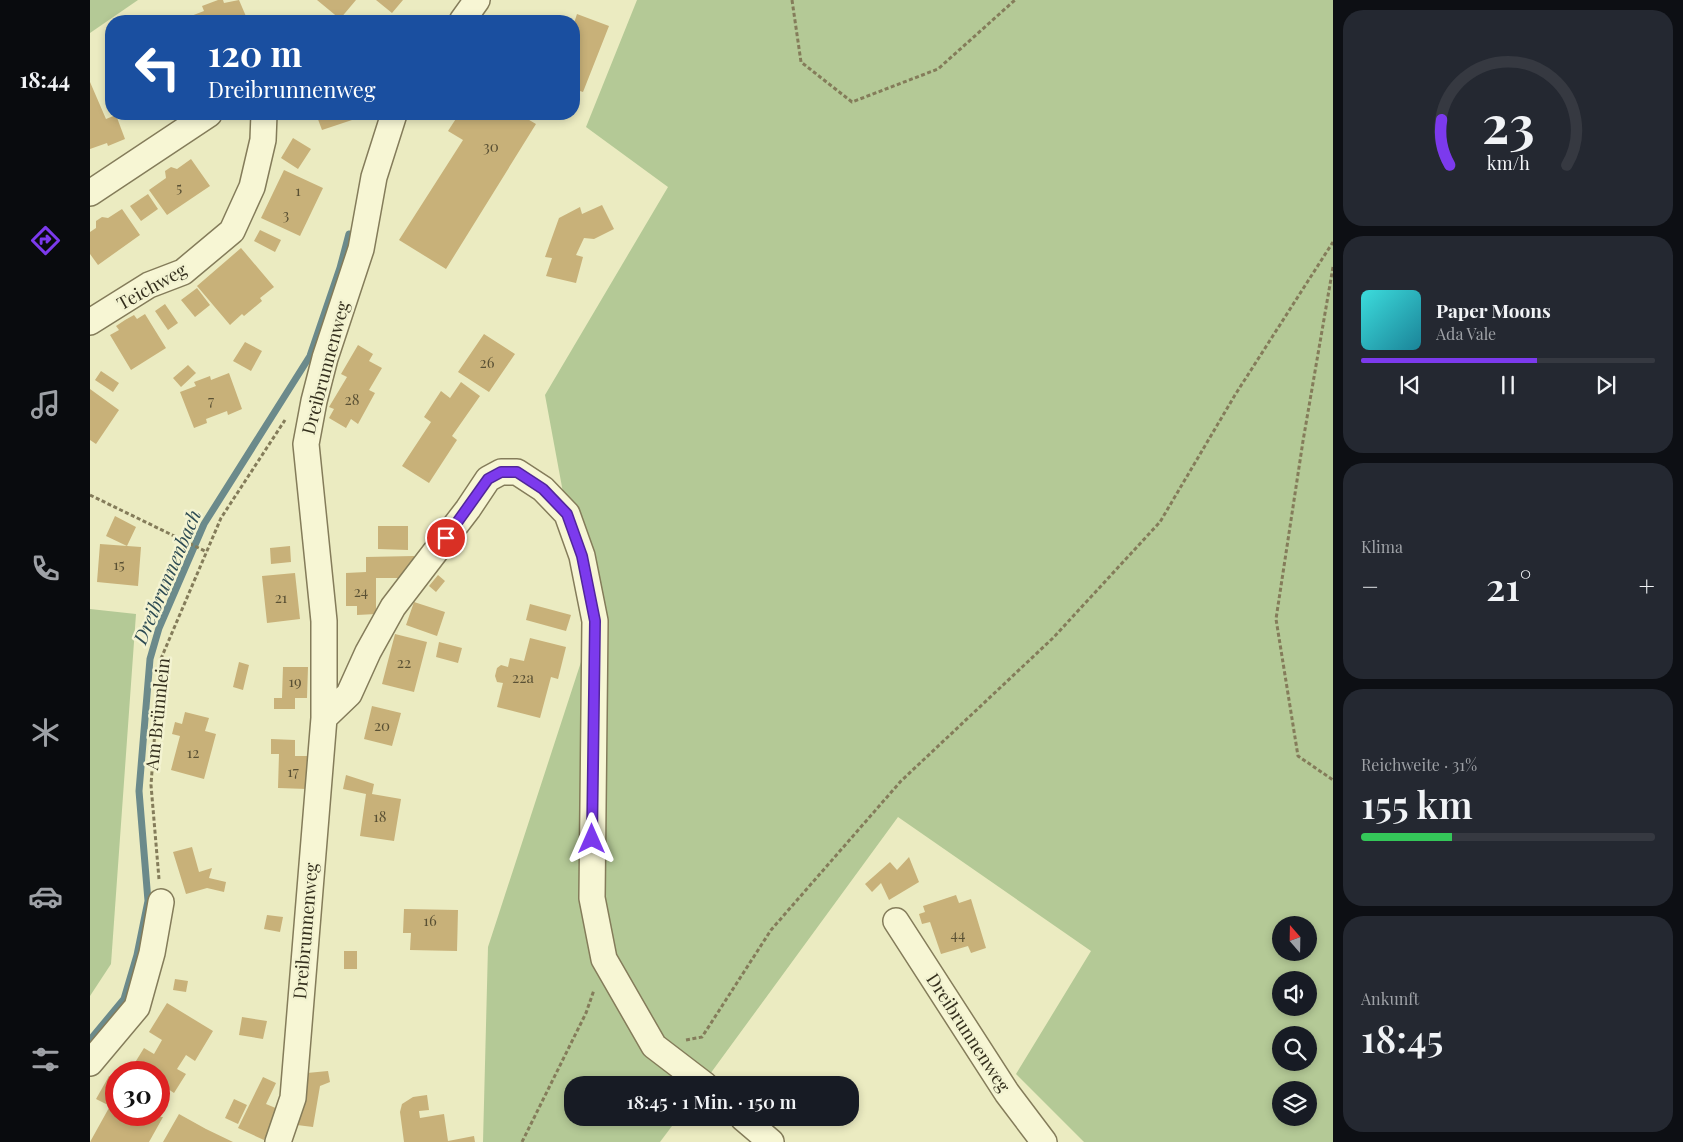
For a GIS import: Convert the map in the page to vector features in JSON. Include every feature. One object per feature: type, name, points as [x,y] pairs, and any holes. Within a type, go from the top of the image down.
[{"type":"street","points":[[466,15],[477,0]]},
{"type":"street","points":[[90,193],[200,120]]},
{"type":"street","name":"Teichweg","points":[[90,322],[149,286],[183,272],[232,231],[252,188],[263,140],[264,120]]},
{"type":"street","name":"Dreibrunnenweg","points":[[278,1142],[293,1098],[324,718],[324,622],[306,444],[325,358],[361,249],[374,177],[392,120]]},
{"type":"street","points":[[324,718],[349,694],[368,652],[393,606],[468,509],[488,479],[501,472],[517,472],[543,489],[567,514],[582,556],[595,621],[592,898],[604,959],[654,1046],[693,1076]]},
{"type":"street","points":[[90,1063],[137,1007],[152,953],[161,902]]},
{"type":"street","name":"Dreibrunnenweg","points":[[896,921],[1007,1093],[1044,1142]]},
{"type":"street","points":[[752,1126],[771,1142]]},
{"type":"path","points":[[792,0],[801,62],[852,102],[938,70],[1015,0]]},
{"type":"path","points":[[654,1046],[702,1037],[771,930],[901,781],[1053,638],[1160,522],[1235,395],[1333,242]]},
{"type":"path","points":[[1333,267],[1303,441],[1276,619],[1298,756],[1333,780]]},
{"type":"path","name":"Am Brünnlein","points":[[161,902],[151,785],[160,661],[221,518],[289,414]]},
{"type":"path","points":[[90,495],[206,552]]},
{"type":"path","points":[[522,1142],[586,1013],[604,959]]},
{"type":"green space","points":[[90,0],[138,0],[116,15],[105,15],[105,23],[90,33]]},
{"type":"green space","points":[[637,0],[1333,0],[1333,1142],[1084,1142],[1016,1074],[1091,951],[898,817],[709,1076],[564,1076],[564,1126],[672,1126],[660,1142],[483,1142],[488,947],[596,616],[567,514],[545,395],[668,187],[586,127]]},
{"type":"green space","points":[[90,609],[136,614],[111,964],[90,996]]},
{"type":"building","points":[[218,0],[223,0],[224,3],[239,0],[245,15],[194,15],[204,11],[202,6]]},
{"type":"building","points":[[317,0],[356,0],[343,15],[335,15]]},
{"type":"building","points":[[376,0],[403,0],[392,13]]},
{"type":"building","points":[[580,15],[609,26],[583,92],[580,91]]},
{"type":"building","points":[[90,82],[105,120],[118,120],[125,139],[108,146],[107,143],[90,149]]},
{"type":"building","points":[[318,120],[352,120],[322,130]]},
{"type":"building","points":[[455,120],[529,120],[536,124],[446,269],[399,240],[463,140],[448,131]]},
{"type":"building","points":[[293,138],[311,149],[298,169],[281,158]]},
{"type":"building","points":[[191,159],[210,186],[167,215],[149,190],[166,178],[165,171],[171,167],[177,169]]},
{"type":"building","points":[[284,170],[323,188],[300,236],[261,218]]},
{"type":"building","points":[[148,194],[158,209],[141,221],[130,206]]},
{"type":"building","points":[[602,205],[614,229],[594,239],[584,238],[576,255],[583,257],[576,283],[546,276],[552,258],[545,257],[559,218],[580,207],[582,214]]},
{"type":"building","points":[[122,209],[140,235],[98,265],[90,254],[90,232],[96,228],[96,221],[102,217],[108,218]]},
{"type":"building","points":[[260,230],[281,240],[275,252],[254,241]]},
{"type":"building","points":[[241,248],[274,287],[260,298],[262,301],[244,316],[242,314],[230,325],[197,286]]},
{"type":"building","points":[[197,288],[210,305],[195,317],[181,300]]},
{"type":"building","points":[[165,304],[178,323],[168,330],[155,311]]},
{"type":"building","points":[[145,314],[166,348],[131,370],[110,335],[119,330],[116,326],[125,320],[134,315],[137,319]]},
{"type":"building","points":[[484,334],[515,354],[489,392],[458,372]]},
{"type":"building","points":[[245,342],[262,351],[251,371],[233,361]]},
{"type":"building","points":[[358,345],[373,354],[369,361],[382,368],[369,390],[375,393],[358,424],[351,419],[346,428],[329,418],[334,409],[329,407],[347,377],[341,374]]},
{"type":"building","points":[[188,365],[196,373],[181,387],[173,378]]},
{"type":"building","points":[[101,371],[119,383],[113,392],[95,380]]},
{"type":"building","points":[[229,373],[242,409],[228,415],[227,411],[206,419],[207,423],[194,428],[180,392],[196,386],[194,382],[210,376],[211,380]]},
{"type":"building","points":[[461,382],[480,396],[452,436],[457,440],[429,483],[402,466],[431,422],[424,417],[441,391],[450,398]]},
{"type":"building","points":[[90,389],[119,410],[96,444],[90,440]]},
{"type":"building","points":[[115,516],[136,527],[127,546],[106,536]]},
{"type":"building","points":[[378,526],[408,526],[408,550],[378,549]]},
{"type":"building","points":[[100,544],[141,547],[138,586],[97,582]]},
{"type":"building","points":[[290,546],[291,562],[271,564],[270,548]]},
{"type":"building","points":[[414,556],[414,578],[376,578],[376,614],[357,615],[357,606],[346,606],[346,573],[366,572],[366,557]]},
{"type":"building","points":[[295,573],[300,619],[267,623],[262,576]]},
{"type":"building","points":[[438,575],[445,581],[436,592],[429,586]]},
{"type":"building","points":[[414,602],[445,612],[437,636],[406,625]]},
{"type":"building","points":[[530,604],[571,615],[566,631],[526,620]]},
{"type":"building","points":[[395,634],[427,642],[414,692],[382,684]]},
{"type":"building","points":[[530,638],[566,647],[558,679],[551,677],[540,718],[497,707],[503,683],[497,682],[495,676],[497,668],[501,665],[508,667],[510,658],[524,661]]},
{"type":"building","points":[[439,642],[462,648],[458,663],[436,657]]},
{"type":"building","points":[[239,662],[249,665],[243,690],[233,687]]},
{"type":"building","points":[[283,667],[308,667],[307,698],[295,698],[295,709],[274,709],[274,698],[282,698]]},
{"type":"building","points":[[372,706],[401,713],[392,746],[364,739]]},
{"type":"building","points":[[185,712],[209,718],[205,731],[216,734],[204,779],[171,770],[180,736],[172,734],[175,722],[182,724]]},
{"type":"building","points":[[271,739],[295,740],[295,756],[308,756],[307,789],[278,788],[279,754],[271,754]]},
{"type":"building","points":[[346,775],[374,784],[372,794],[401,799],[394,841],[360,836],[366,794],[343,789]]},
{"type":"building","points":[[192,847],[199,872],[212,868],[209,878],[226,882],[224,892],[207,888],[186,894],[173,852]]},
{"type":"building","points":[[909,857],[919,882],[889,900],[881,883],[872,892],[865,884],[890,862],[897,870]]},
{"type":"building","points":[[956,895],[959,903],[971,899],[986,948],[971,953],[968,946],[941,954],[930,922],[922,924],[919,914],[925,912],[923,906]]},
{"type":"building","points":[[404,909],[458,910],[457,951],[410,950],[411,933],[403,933]]},
{"type":"building","points":[[267,915],[283,917],[280,932],[264,929]]},
{"type":"building","points":[[344,951],[357,951],[357,969],[344,969]]},
{"type":"building","points":[[175,979],[188,981],[186,992],[173,990]]},
{"type":"building","points":[[167,1003],[213,1031],[195,1061],[186,1055],[177,1069],[186,1074],[174,1093],[170,1090],[170,1061],[136,1061],[144,1048],[154,1054],[162,1040],[149,1032]]},
{"type":"building","points":[[242,1017],[267,1021],[263,1039],[239,1035]]},
{"type":"building","points":[[328,1071],[330,1082],[320,1086],[313,1127],[297,1125],[307,1073]]},
{"type":"building","points":[[263,1077],[276,1083],[266,1104],[278,1109],[264,1140],[238,1128]]},
{"type":"building","points":[[105,1083],[105,1104],[96,1099]]},
{"type":"building","points":[[427,1095],[429,1110],[419,1111],[420,1118],[444,1114],[448,1141],[474,1136],[475,1142],[404,1142],[400,1112],[402,1104],[413,1097]]},
{"type":"building","points":[[234,1099],[247,1105],[238,1124],[225,1118]]},
{"type":"building","points":[[179,1114],[206,1129],[233,1142],[163,1142]]},
{"type":"building","points":[[105,1115],[105,1126],[158,1126],[149,1142],[90,1142]]},
{"type":"waterway","name":"Dreibrunnenbach","points":[[90,1040],[124,999],[137,955],[148,901],[139,791],[150,659],[159,628],[204,524],[310,356],[340,268],[349,234]]},
{"type":"route","points":[[446,538],[488,479],[501,472],[517,472],[543,489],[567,514],[582,556],[595,621],[592,839]]}]
